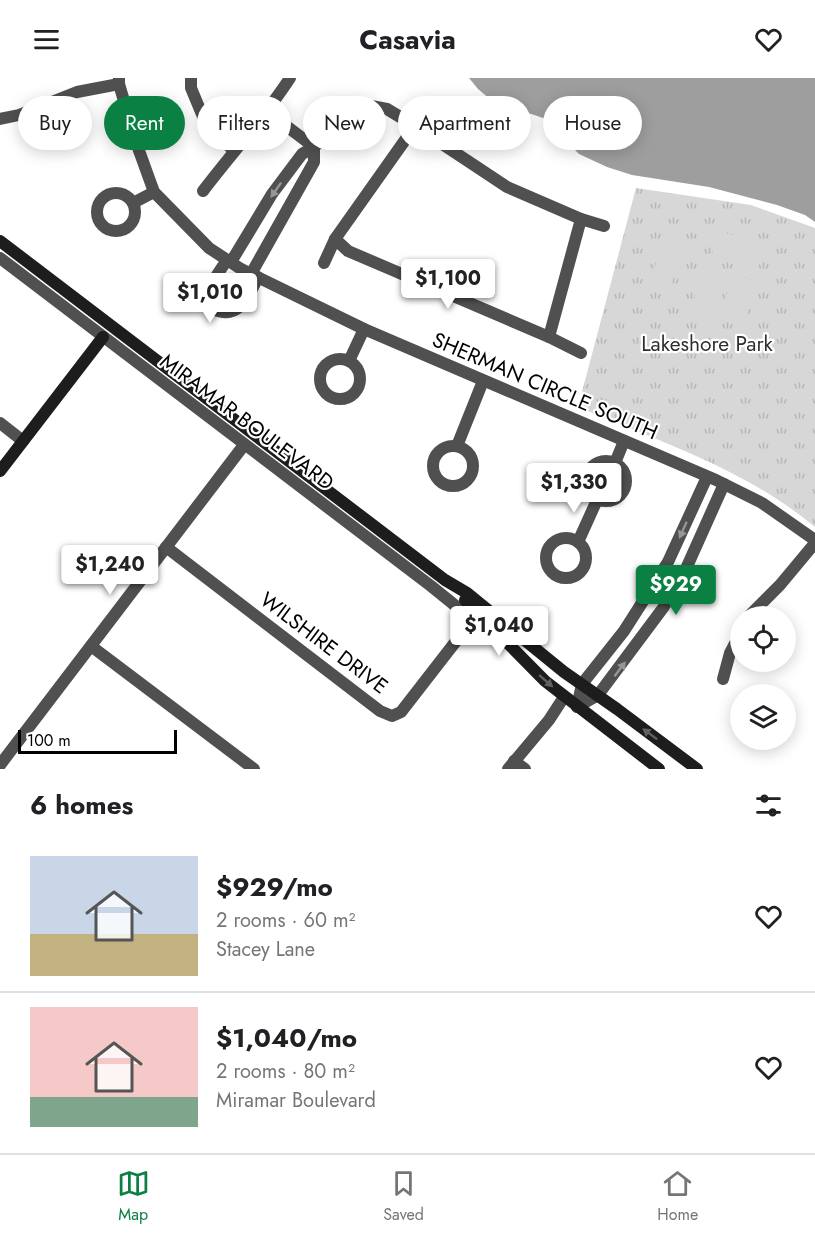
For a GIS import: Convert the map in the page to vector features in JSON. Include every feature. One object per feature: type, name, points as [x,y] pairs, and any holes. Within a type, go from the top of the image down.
[{"type":"street","points":[[191,78],[191,88],[206,124],[234,151],[203,191]]},
{"type":"street","points":[[278,96],[290,78]]},
{"type":"street","points":[[0,119],[19,115],[77,92],[119,81]]},
{"type":"street","name":"SHERMAN CIRCLE SOUTH","points":[[119,81],[136,146],[154,192],[208,248],[255,275],[363,329],[724,484],[762,503],[815,541]]},
{"type":"street","points":[[309,150],[302,154],[272,194],[210,286],[208,298],[213,309],[224,314],[235,311],[248,297],[255,275],[314,162],[314,150]]},
{"type":"street","points":[[324,263],[335,239],[398,150]]},
{"type":"street","points":[[451,150],[507,187],[581,219],[604,226]]},
{"type":"street","points":[[133,204],[154,192]]},
{"type":"street","points":[[549,337],[581,219]]},
{"type":"street","points":[[335,239],[348,250],[581,353]]},
{"type":"street","name":"MIRAMAR BOULEVARD","points":[[0,241],[697,769]]},
{"type":"street","name":"MIRAMAR BOULEVARD","points":[[0,258],[431,586],[457,607],[465,621]]},
{"type":"street","points":[[349,361],[363,329]]},
{"type":"street","points":[[0,471],[103,337]]},
{"type":"street","points":[[458,446],[483,381]]},
{"type":"street","points":[[0,423],[23,441]]},
{"type":"street","points":[[615,463],[624,441]]},
{"type":"street","points":[[0,765],[244,445]]},
{"type":"street","points":[[602,461],[615,463],[624,473],[626,480],[622,493],[611,501],[597,500],[586,485],[587,473],[602,461]]},
{"type":"street","points":[[577,707],[582,684],[624,631],[669,562],[707,477]]},
{"type":"street","points":[[577,707],[598,695],[663,608],[685,571],[724,484]]},
{"type":"street","points":[[578,542],[597,500]]},
{"type":"street","points":[[759,606],[780,585],[815,541]]},
{"type":"street","name":"WILSHIRE DRIVE","points":[[166,547],[380,711],[392,716],[401,712],[454,644],[460,636],[465,621]]},
{"type":"street","name":"MIRAMAR BOULEVARD","points":[[445,580],[528,666],[564,697],[659,769]]},
{"type":"street","points":[[91,646],[254,769]]},
{"type":"street","points":[[723,679],[730,653]]},
{"type":"street","points":[[525,769],[511,765],[549,720],[564,697]]},
{"type":"green space","name":"Lakeshore Park","points":[[636,188],[751,205],[815,228],[815,527],[761,489],[731,473],[671,445],[578,407]]},
{"type":"green space","points":[[717,231],[765,243],[759,266],[712,254]]},
{"type":"green space","points":[[662,238],[682,243],[670,291],[650,286]]},
{"type":"green space","points":[[702,267],[726,273],[715,318],[691,312]]},
{"type":"green space","points":[[732,274],[756,281],[745,325],[721,319]]},
{"type":"shaded area","points":[[469,78],[815,78],[815,222],[805,215],[777,205],[709,187],[632,175],[607,167],[575,150],[642,150],[642,96],[543,96],[543,118],[531,114],[531,96],[486,96]]}]
